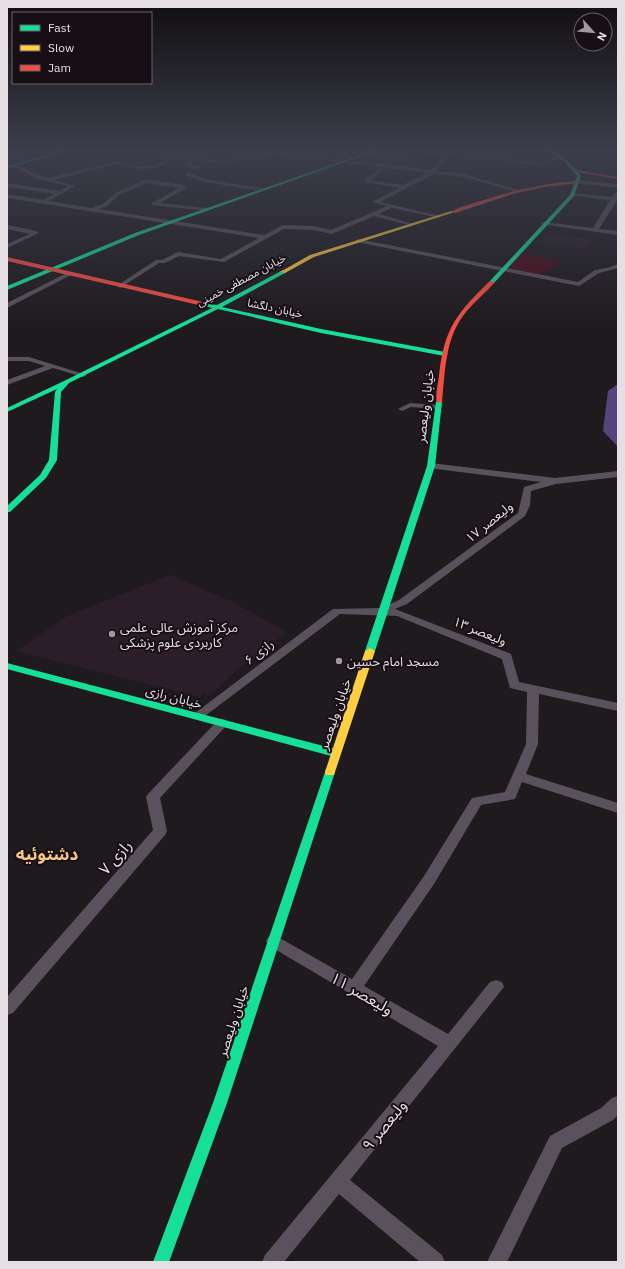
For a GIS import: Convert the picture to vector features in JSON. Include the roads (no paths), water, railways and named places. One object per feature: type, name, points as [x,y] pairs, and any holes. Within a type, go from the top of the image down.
[{"type":"main road","name":"خیابان مصطفی خمینی","points":[[7,410],[83,375],[216,308],[312,256],[458,209]]},
{"type":"main road","name":"خیابان ولیعصر","points":[[161,1262],[220,1103],[431,466],[445,354],[452,329],[468,307],[558,209]]},
{"type":"main road","points":[[7,288],[137,234],[206,210]]},
{"type":"main road","name":"خیابان دلگشا","points":[[7,259],[321,331],[445,354]]},
{"type":"main road","points":[[7,510],[43,476],[53,460],[58,392],[67,382]]},
{"type":"main road","name":"خیابان رازی","points":[[7,666],[335,753]]},
{"type":"street","points":[[91,209],[266,237]]},
{"type":"street","points":[[199,209],[206,210]]},
{"type":"street","points":[[120,286],[158,261],[163,262],[178,254],[222,261],[283,228],[313,228],[332,232],[384,209]]},
{"type":"street","points":[[407,209],[438,216]]},
{"type":"street","points":[[595,230],[608,209]]},
{"type":"street","points":[[373,214],[411,225]]},
{"type":"street","points":[[544,224],[618,232]]},
{"type":"street","points":[[7,227],[36,233],[7,246]]},
{"type":"street","points":[[358,242],[579,284],[597,271],[608,270],[618,266]]},
{"type":"street","points":[[7,306],[69,274]]},
{"type":"street","points":[[7,359],[30,359],[83,375]]},
{"type":"street","points":[[7,383],[52,366]]},
{"type":"street","points":[[402,409],[410,405],[438,407]]},
{"type":"street","points":[[431,466],[555,481],[618,474]]},
{"type":"street","name":"ولیعصر ۱۷","points":[[384,611],[403,602],[522,514],[527,489],[555,481]]},
{"type":"street","name":"رازی ۶","points":[[197,716],[338,611],[384,611]]},
{"type":"street","name":"ولیعصر ۱۳","points":[[384,611],[399,613],[507,657],[514,685],[618,707]]},
{"type":"street","points":[[354,988],[429,880],[477,801],[510,796],[532,744],[533,689]]},
{"type":"street","name":"رازی ۷","points":[[7,1008],[160,830],[153,797],[222,723]]},
{"type":"street","points":[[518,776],[618,808]]},
{"type":"street","name":"ولیعصر ۱۱","points":[[274,941],[450,1044]]},
{"type":"street","name":"ولیعصر ۹","points":[[272,1262],[496,987]]},
{"type":"street","points":[[497,1262],[556,1142],[607,1114],[618,1104]]},
{"type":"street","points":[[338,1181],[435,1262]]},
{"type":"place","name":"مرکز آموزش عالی علمی کاربردی علوم پزشکی","points":[[112,634]]},
{"type":"place","name":"مسجد امام حسین","points":[[339,661]]},
{"type":"district","name":"دشتوئیه","points":[[47,854]]}]
